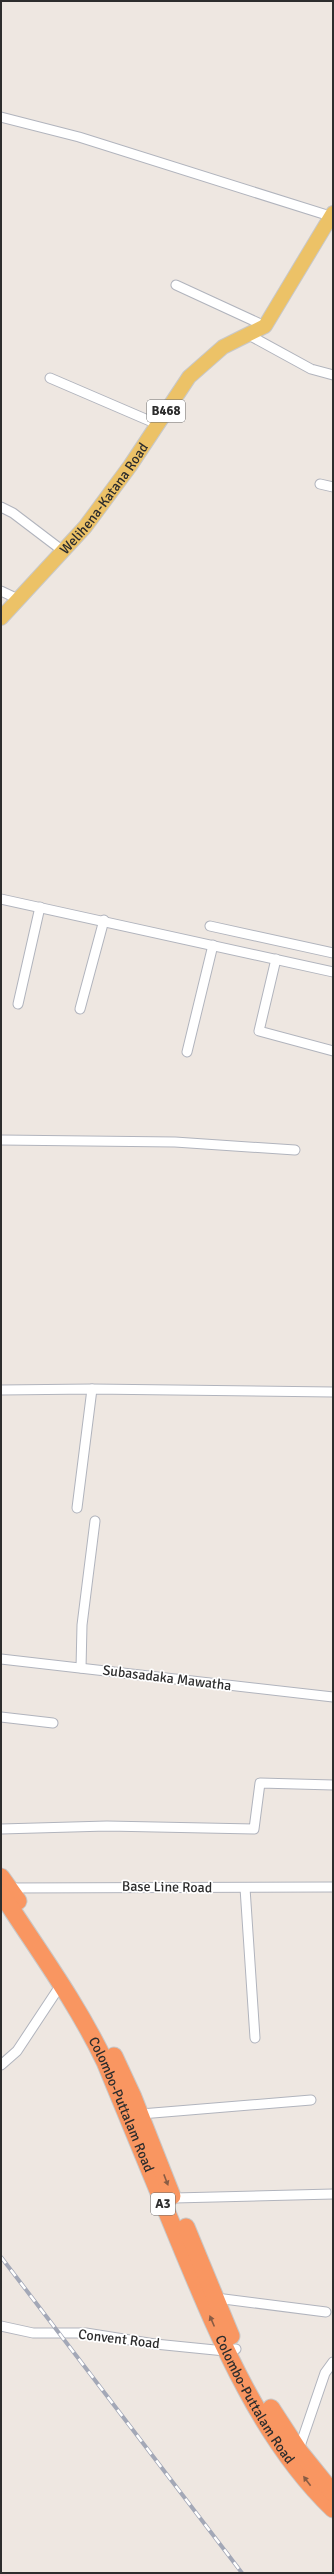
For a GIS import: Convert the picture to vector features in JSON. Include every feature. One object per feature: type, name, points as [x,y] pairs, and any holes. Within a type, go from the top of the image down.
[{"type":"highway","name":"Colombo-Puttalam Road","points":[[3,1886],[87,2026],[105,2062],[231,2350],[264,2419],[296,2457],[333,2493]]},
{"type":"highway","name":"Colombo-Puttalam Road","points":[[3,1886],[97,2020],[141,2114],[216,2298],[231,2350]]},
{"type":"highway","name":"Colombo-Puttalam Road","points":[[296,2457],[316,2493],[333,2509]]},
{"type":"main road","points":[[265,326],[332,216]]},
{"type":"main road","name":"Welihena-Katana Road","points":[[1,618],[90,521],[130,466],[189,377],[223,347],[265,326]]},
{"type":"street","points":[[1,117],[78,137],[332,216]]},
{"type":"street","points":[[176,285],[265,326]]},
{"type":"street","points":[[248,334],[311,369],[333,375]]},
{"type":"street","points":[[50,378],[157,424]]},
{"type":"street","points":[[320,484],[333,487]]},
{"type":"street","points":[[1,507],[13,513],[63,551]]},
{"type":"street","points":[[1,591],[18,599]]},
{"type":"street","points":[[1,899],[104,920],[333,972]]},
{"type":"street","points":[[18,1004],[40,907]]},
{"type":"street","points":[[80,1010],[104,920]]},
{"type":"street","points":[[210,926],[333,953]]},
{"type":"street","points":[[187,1052],[213,945]]},
{"type":"street","points":[[276,959],[259,1032],[333,1051]]},
{"type":"street","points":[[1,1140],[175,1142],[295,1150]]},
{"type":"street","points":[[1,1390],[92,1389],[333,1392]]},
{"type":"street","points":[[77,1508],[92,1389]]},
{"type":"street","points":[[81,1668],[82,1625],[95,1521]]},
{"type":"street","name":"Subasadaka Mawatha","points":[[1,1659],[333,1697]]},
{"type":"street","points":[[1,1717],[53,1723]]},
{"type":"street","points":[[1,1830],[107,1826],[254,1829],[260,1783],[333,1785]]},
{"type":"street","name":"Base Line Road","points":[[3,1886],[245,1888],[333,1887]]},
{"type":"street","points":[[245,1888],[255,2038]]},
{"type":"street","points":[[1,2065],[17,2051],[62,1983]]},
{"type":"street","points":[[141,2114],[311,2100]]},
{"type":"street","points":[[174,2198],[333,2194]]},
{"type":"street","points":[[216,2298],[326,2312]]},
{"type":"street","name":"Convent Road","points":[[1,2326],[33,2333],[86,2333],[155,2344],[231,2350]]},
{"type":"street","points":[[296,2457],[325,2373],[333,2362]]},
{"type":"railway","points":[[1,2257],[242,2573]]}]
